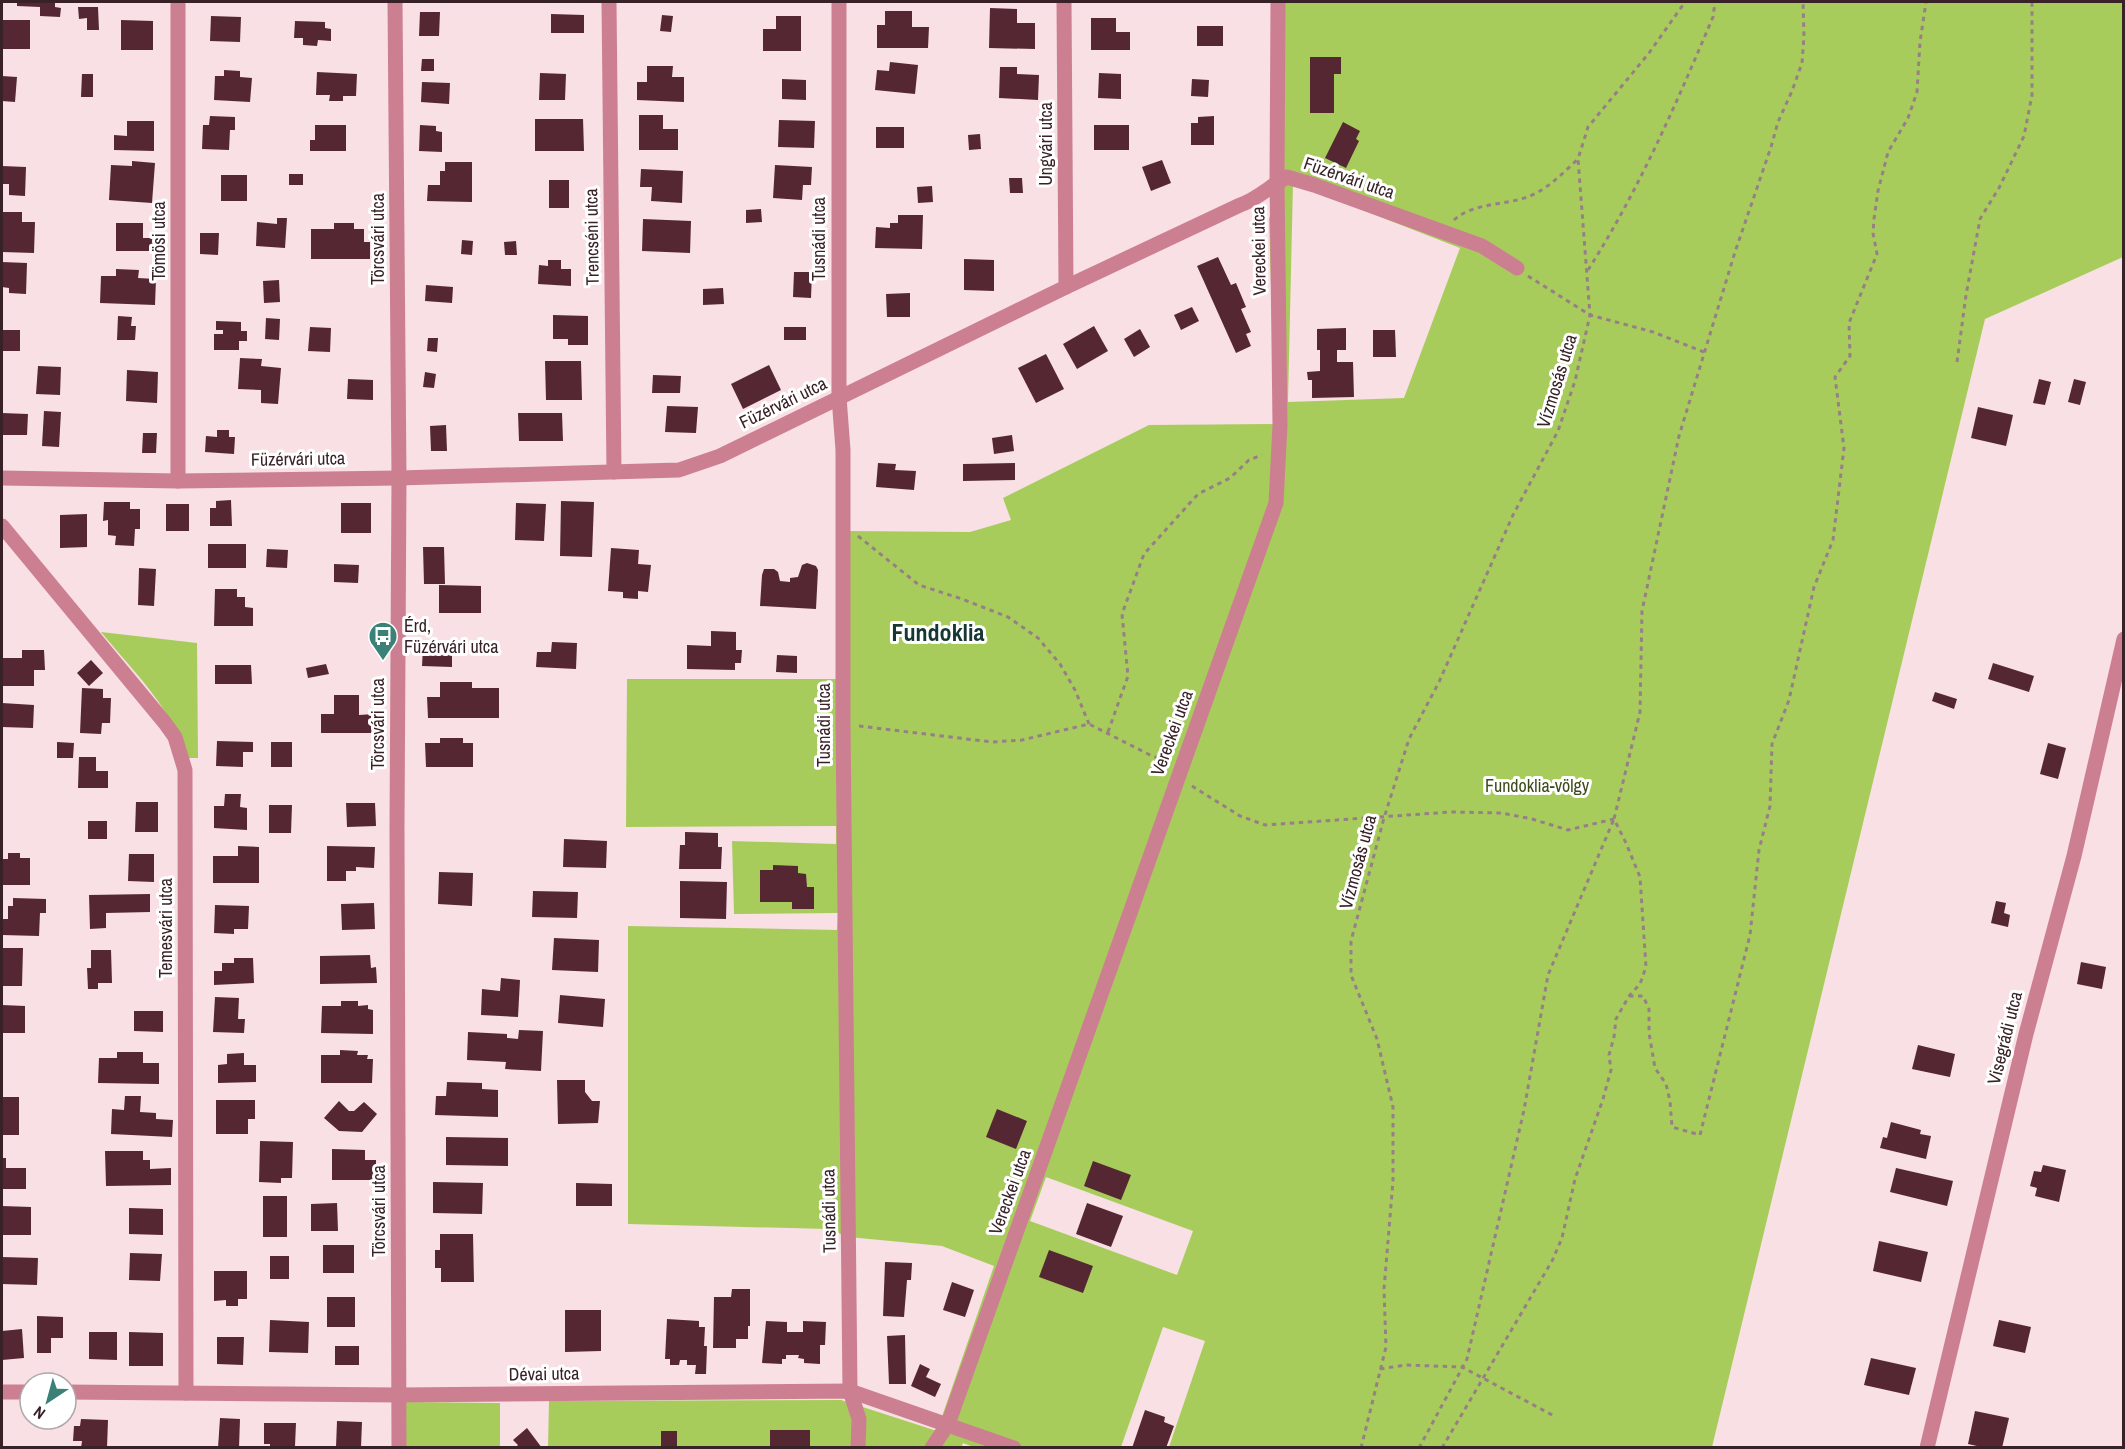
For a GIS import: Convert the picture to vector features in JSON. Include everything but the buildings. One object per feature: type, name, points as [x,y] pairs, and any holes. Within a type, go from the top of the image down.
[{"type":"street","name":"Tömösi utca","points":[[178,2],[178,481]]},
{"type":"street","name":"Törcsvári utca","points":[[395,2],[399,478],[397,817],[399,1448]]},
{"type":"street","name":"Trencséni utca","points":[[609,2],[614,472]]},
{"type":"street","name":"Tusnádi utca","points":[[839,2],[839,397],[843,450],[844,525],[843,724],[850,1390],[859,1419],[858,1448]]},
{"type":"street","name":"Ungvári utca","points":[[1064,2],[1066,287]]},
{"type":"street","name":"Vereckei utca","points":[[932,1448],[948,1424],[1276,503],[1280,425],[1277,182],[1278,2]]},
{"type":"street","name":"Füzérvári utca","points":[[2,478],[178,481],[399,478],[660,472],[693,467],[1066,287],[1252,201],[1287,177],[1482,246],[1517,268]]},
{"type":"street","name":"Temesvári utca","points":[[2,526],[165,723],[175,737],[185,770],[186,1393]]},
{"type":"street","name":"Visegrádi utca","points":[[1927,1448],[2124,639]]},
{"type":"street","name":"Dévai utca","points":[[78,1392],[399,1395],[850,1390],[1014,1448]]},
{"type":"street","points":[[2,1392],[18,1392]]},
{"type":"path","points":[[1443,231],[1464,212],[1527,197],[1544,190],[1578,159],[1588,126],[1649,53],[1685,2]]},
{"type":"path","points":[[1588,270],[1616,225],[1660,139],[1713,17],[1715,2]]},
{"type":"path","points":[[1419,1448],[1467,1359],[1524,1110],[1548,975],[1614,819],[1624,783],[1630,746],[1640,712],[1642,611],[1680,436],[1750,207],[1772,147],[1778,122],[1802,63],[1803,2]]},
{"type":"path","points":[[1629,996],[1643,996],[1649,1009],[1649,1033],[1655,1068],[1666,1084],[1672,1127],[1700,1135],[1750,935],[1760,850],[1770,806],[1772,744],[1788,700],[1814,587],[1833,540],[1844,448],[1835,377],[1850,356],[1849,323],[1877,254],[1873,233],[1874,219],[1878,191],[1888,152],[1908,118],[1917,92],[1920,42],[1926,2]]},
{"type":"path","points":[[1957,362],[1980,219],[1999,188],[2024,136],[2032,95],[2032,2]]},
{"type":"path","name":"Vízmosás utca","points":[[1361,1448],[1386,1347],[1384,1289],[1393,1181],[1393,1107],[1377,1039],[1352,975],[1351,941],[1384,818],[1409,739],[1439,682],[1513,516],[1558,431],[1575,381],[1590,315],[1578,159]]},
{"type":"path","points":[[1517,268],[1543,287],[1590,315],[1653,332],[1704,352]]},
{"type":"path","points":[[1108,732],[1128,676],[1122,614],[1144,554],[1198,494],[1230,478],[1249,460],[1278,448]]},
{"type":"path","points":[[844,525],[919,585],[1008,617],[1038,638],[1059,664],[1089,724]]},
{"type":"path","points":[[843,724],[992,742],[1022,740],[1089,724],[1179,771],[1240,816],[1265,825],[1451,812],[1502,813],[1568,830],[1614,819]]},
{"type":"path","points":[[1442,1448],[1552,1261],[1562,1238],[1575,1179],[1611,1070],[1609,1055],[1616,1019],[1629,996],[1640,984],[1646,967],[1640,877],[1614,819]]},
{"type":"path","points":[[1380,1369],[1405,1365],[1462,1367],[1556,1417]]},
{"type":"green space","name":"Fundoklia-völgy","points":[[1282,2],[2123,2],[2123,257],[1985,319],[1712,1447],[1169,1447],[1205,1341],[1163,1327],[1121,1447],[976,1448],[963,1443],[961,1448],[548,1448],[549,1401],[841,1400],[937,1431],[994,1266],[942,1246],[849,1237],[827,1229],[628,1224],[628,926],[837,930],[838,913],[734,914],[732,841],[836,844],[836,826],[626,827],[627,679],[846,679],[847,531],[970,532],[1011,520],[1003,498],[1149,425],[1275,424],[1269,218],[1284,196]],"holes":[[[1293,183],[1460,248],[1404,398],[1288,402]],[[1046,1177],[1193,1231],[1177,1275],[1030,1221]]]},
{"type":"green space","points":[[101,632],[197,643],[198,758],[187,758],[181,740],[162,707]]},
{"type":"green space","points":[[404,1402],[500,1403],[500,1447],[404,1448]]},
{"type":"place","name":"Érd, Füzérvári utca","points":[[383,662]]},
{"type":"district","name":"Fundoklia","points":[[938,633]]}]
